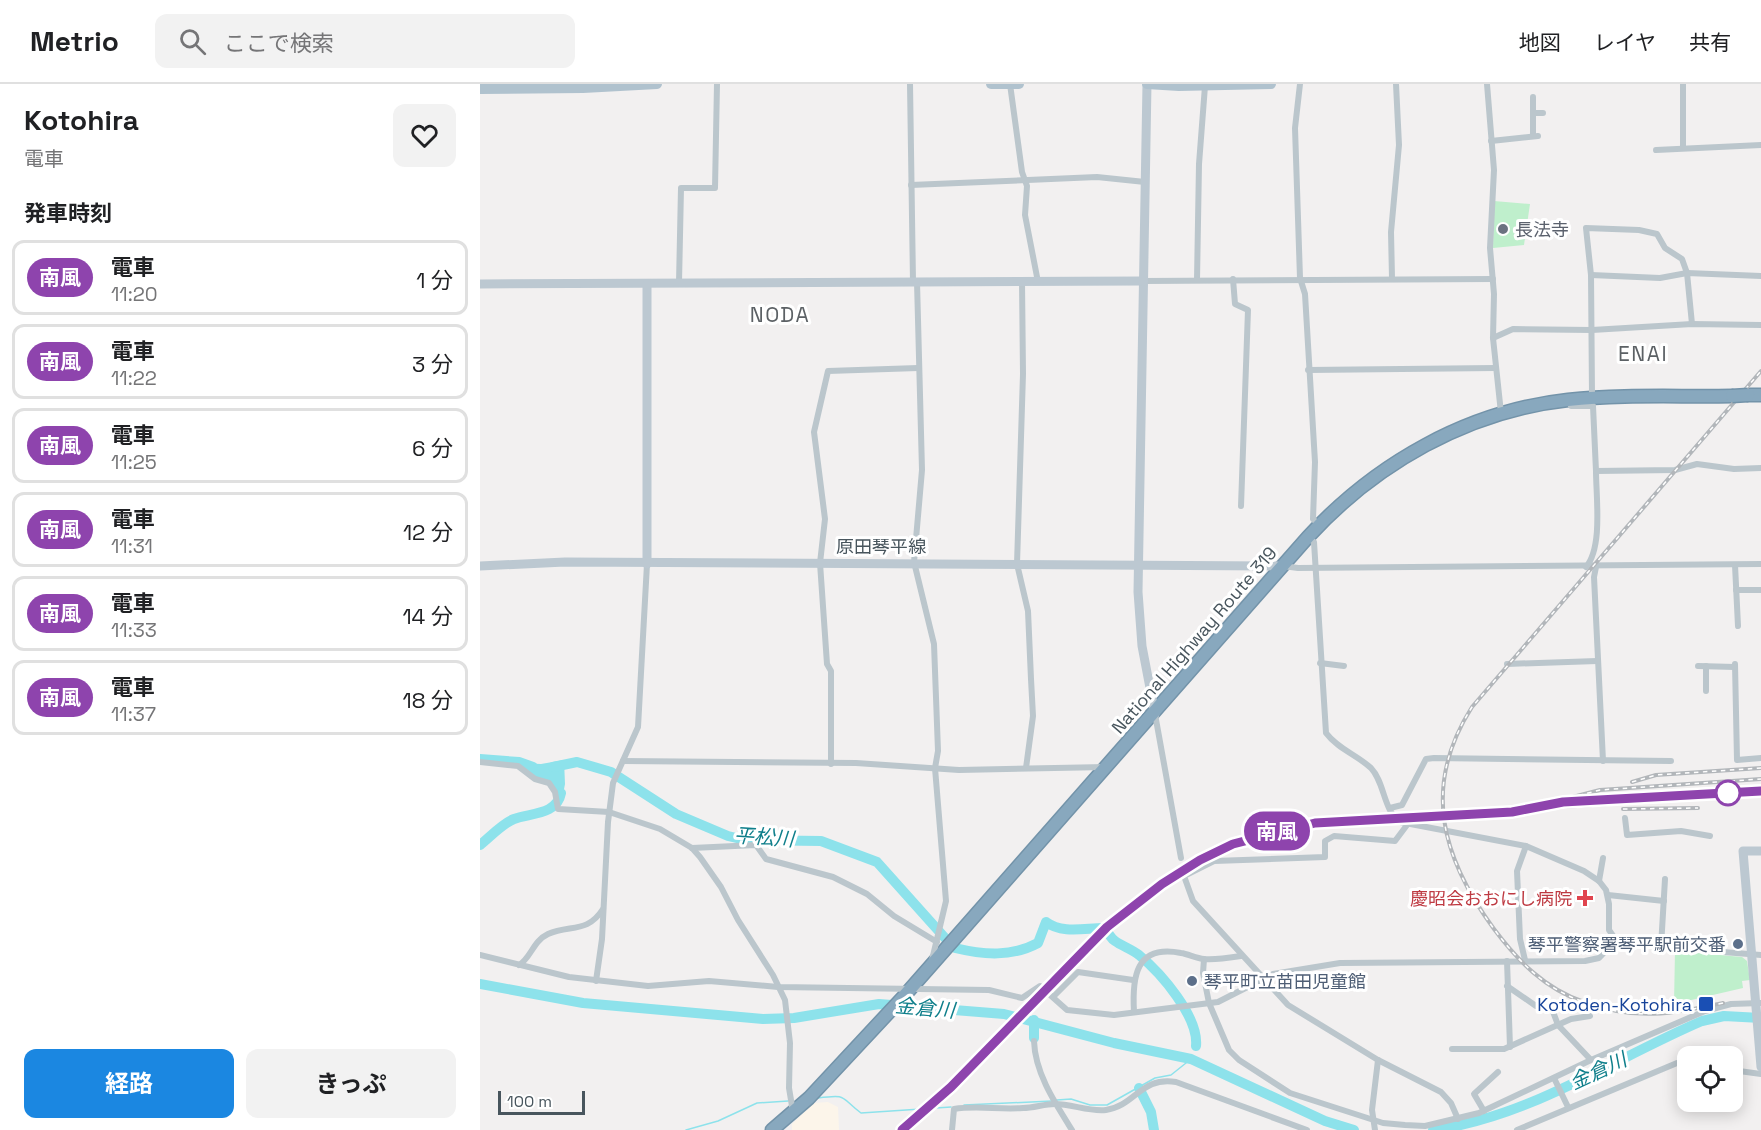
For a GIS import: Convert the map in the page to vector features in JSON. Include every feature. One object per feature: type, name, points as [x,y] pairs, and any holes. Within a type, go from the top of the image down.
[{"type":"highway","name":"National Highway Route 319","points":[[772,1130],[789,1121],[908,992],[1155,714],[1282,566],[1348,496],[1405,457],[1472,424],[1502,414],[1568,400],[1755,395]]},
{"type":"main road","points":[[480,89],[657,84]]},
{"type":"main road","points":[[991,84],[1019,84]]},
{"type":"main road","points":[[1147,84],[1205,86],[1271,84]]},
{"type":"street","points":[[679,283],[681,188],[715,188],[717,84]]},
{"type":"street","points":[[910,84],[911,185],[922,470],[914,562],[934,644],[938,751],[935,768],[946,901],[931,964]]},
{"type":"street","points":[[1010,84],[1025,180],[1025,215],[1038,282]]},
{"type":"street","points":[[1147,84],[1139,565],[1142,646],[1180,858]]},
{"type":"street","points":[[1300,84],[1295,136],[1300,278],[1305,294],[1314,462],[1314,519],[1319,525]]},
{"type":"street","points":[[1392,279],[1391,232],[1399,145],[1396,84]]},
{"type":"street","points":[[1488,84],[1494,170],[1490,248],[1493,279],[1493,338],[1502,414]]},
{"type":"street","points":[[1683,84],[1683,147]]},
{"type":"street","points":[[1197,280],[1199,164],[1205,86]]},
{"type":"street","points":[[1491,141],[1513,142],[1535,136],[1533,97]]},
{"type":"street","points":[[1533,113],[1543,113]]},
{"type":"street","points":[[1656,150],[1761,145]]},
{"type":"street","points":[[911,185],[1097,177],[1145,182]]},
{"type":"street","points":[[1592,395],[1591,275],[1587,228],[1639,230],[1657,234],[1665,248],[1682,259],[1687,273],[1692,324]]},
{"type":"street","points":[[1591,275],[1660,278],[1687,273],[1761,276]]},
{"type":"street","points":[[480,284],[1038,282],[1300,278],[1493,279]]},
{"type":"street","points":[[1233,279],[1235,304],[1248,310],[1240,506]]},
{"type":"street","points":[[1022,282],[1023,374],[1017,564],[1028,611],[1033,716],[1026,768]]},
{"type":"street","points":[[596,981],[613,783],[638,727],[649,549],[647,284]]},
{"type":"street","points":[[1493,338],[1513,329],[1592,330],[1692,324],[1761,326]]},
{"type":"street","points":[[831,764],[831,671],[827,664],[820,563],[825,519],[814,432],[828,371],[918,368]]},
{"type":"street","points":[[1308,370],[1495,368]]},
{"type":"street","points":[[1568,400],[1571,406],[1593,406],[1599,521],[1594,538],[1593,559],[1586,567]]},
{"type":"street","points":[[1596,471],[1675,470],[1697,464],[1734,469],[1761,468]]},
{"type":"street","points":[[1308,537],[1314,542],[1326,733],[1332,741],[1372,770],[1393,817],[1407,825],[1526,846],[1578,868],[1599,881],[1608,895],[1610,930],[1616,940]]},
{"type":"street","name":"原田琴平線","points":[[480,566],[565,562],[647,564],[914,562],[1282,566]]},
{"type":"street","points":[[1282,566],[1315,568],[1596,567],[1761,564]]},
{"type":"street","points":[[1735,565],[1738,626]]},
{"type":"street","points":[[1596,567],[1594,577],[1597,661],[1603,761]]},
{"type":"street","points":[[1736,590],[1761,590]]},
{"type":"street","points":[[1507,664],[1597,661]]},
{"type":"street","points":[[1320,663],[1344,666]]},
{"type":"street","points":[[1698,666],[1735,665],[1737,760],[1761,758]]},
{"type":"street","points":[[1706,666],[1706,691]]},
{"type":"street","points":[[1390,808],[1402,805],[1426,759],[1449,757],[1671,761]]},
{"type":"street","points":[[623,761],[935,768],[1107,767]]},
{"type":"street","points":[[480,762],[518,766],[535,779],[549,783],[555,792],[558,809],[609,812],[660,829],[692,848],[722,887],[738,920],[773,975],[785,1000],[789,1037],[789,1121]]},
{"type":"street","points":[[1625,818],[1627,835],[1681,831],[1710,836]]},
{"type":"street","points":[[1407,825],[1395,841],[1334,836],[1325,842],[1325,857],[1214,861],[1184,876],[1193,901],[1241,956],[1301,1015],[1378,1060],[1441,1092],[1451,1103],[1458,1119]]},
{"type":"street","points":[[692,848],[756,845],[766,859],[833,877],[867,894],[894,916],[937,942]]},
{"type":"street","points":[[1525,960],[1520,939],[1517,871],[1526,846]]},
{"type":"street","points":[[1761,851],[1743,851],[1756,955],[1761,1067]]},
{"type":"street","points":[[1599,881],[1603,858]]},
{"type":"street","points":[[1661,947],[1665,879]]},
{"type":"street","points":[[1608,895],[1664,901]]},
{"type":"street","points":[[518,965],[524,962],[534,944],[549,934],[590,924],[604,905]]},
{"type":"street","points":[[480,955],[596,981],[648,986],[709,981],[778,987],[908,992],[989,990],[1022,998],[1040,986],[1067,1010],[1114,1015],[1218,1002],[1273,974],[1340,963],[1592,960],[1605,952],[1616,940]]},
{"type":"street","points":[[1616,940],[1661,947],[1756,955]]},
{"type":"street","points":[[1134,1012],[1133,980],[1141,964],[1155,953],[1182,953],[1204,959],[1241,956]]},
{"type":"street","points":[[1204,959],[1203,973],[1209,1003],[1229,1050],[1252,1070],[1290,1093],[1375,1124],[1425,1126],[1484,1111],[1591,1060],[1705,1011],[1731,1004],[1758,1003]]},
{"type":"street","points":[[1507,961],[1510,1047]]},
{"type":"street","points":[[1048,993],[1078,972],[1133,980]]},
{"type":"street","points":[[1507,986],[1536,1006],[1552,1009],[1558,1025],[1591,1060]]},
{"type":"street","points":[[1452,1049],[1510,1047],[1558,1025],[1590,1016]]},
{"type":"street","points":[[1034,1041],[1037,1064],[1056,1104],[1072,1130]]},
{"type":"street","points":[[1375,1124],[1372,1110],[1378,1060]]},
{"type":"street","points":[[1517,1130],[1677,1063]]},
{"type":"street","points":[[1484,1111],[1474,1094],[1498,1072]]},
{"type":"street","points":[[1743,1072],[1761,1074]]},
{"type":"street","points":[[1554,1078],[1568,1107]]},
{"type":"street","points":[[952,1130],[954,1109],[974,1106],[1022,1109],[1056,1104],[1106,1110],[1118,1107],[1147,1085],[1162,1080],[1176,1082],[1306,1130]]},
{"type":"shaded area","points":[[828,1102],[838,1107],[839,1130],[792,1130],[792,1124],[814,1103]]},
{"type":"green space","points":[[1494,201],[1530,204],[1524,245],[1493,248]]},
{"type":"green space","points":[[1675,951],[1742,957],[1747,961],[1750,980],[1742,981],[1743,988],[1674,1004]]},
{"type":"water","points":[[564,760],[565,784],[561,805],[556,789],[532,775],[519,763],[541,764]]},
{"type":"waterway","name":"平松川","points":[[480,759],[519,762],[533,767]]},
{"type":"waterway","name":"平松川","points":[[553,767],[577,762],[611,772],[676,814],[728,836],[745,840],[821,841],[877,862],[945,938]]},
{"type":"waterway","name":"平松川","points":[[480,845],[510,821],[542,812],[554,806],[561,793]]},
{"type":"waterway","name":"平松川","points":[[955,948],[987,953],[1018,951],[1038,943],[1046,922],[1066,929],[1103,928],[1113,940],[1139,955],[1177,996],[1191,1022],[1196,1046]]},
{"type":"waterway","name":"金倉川","points":[[480,984],[583,1003],[763,1019],[794,1018],[879,1004],[1004,1014],[1114,1043],[1191,1059],[1325,1121],[1354,1130]]},
{"type":"waterway","name":"金倉川","points":[[1433,1130],[1469,1123],[1537,1100],[1702,1021],[1724,1016],[1761,1018]]},
{"type":"waterway","points":[[1034,1020],[1034,1038]]},
{"type":"waterway","points":[[1057,1100],[1071,1099],[1090,1105],[1107,1105],[1155,1078],[1171,1075],[1191,1059]]},
{"type":"waterway","points":[[1139,1088],[1151,1112],[1154,1130]]},
{"type":"waterway","points":[[818,1098],[834,1096],[843,1098],[861,1113],[951,1107]]},
{"type":"waterway","points":[[686,1130],[718,1121],[757,1103],[788,1101]]},
{"type":"waterway","points":[[964,1105],[1052,1101]]},
{"type":"railway","points":[[1723,1003],[1670,1013],[1637,1014],[1584,1002],[1545,982],[1533,973],[1503,941],[1461,876],[1444,821],[1443,794],[1447,765],[1456,737],[1472,707],[1761,371]]},
{"type":"railway","points":[[1632,782],[1656,775],[1761,768]]},
{"type":"railway","points":[[1561,800],[1600,790],[1761,779]]},
{"type":"railway","points":[[902,1130],[951,1087],[1107,927],[1162,884],[1200,860],[1233,844],[1315,823],[1761,794]]},
{"type":"railway","points":[[1623,809],[1698,808]]},
{"type":"train","name":"南風","points":[[902,1130],[934,1104],[1107,927],[1162,884],[1200,860],[1233,844],[1315,823],[1512,812],[1563,802],[1761,791]]},
{"type":"place","name":"長法寺","points":[[1503,229]]},
{"type":"place","name":"慶昭会おおにし病院","points":[[1585,898]]},
{"type":"place","name":"琴平警察署琴平駅前交番","points":[[1738,944]]},
{"type":"place","name":"琴平町立苗田児童館","points":[[1192,981]]},
{"type":"place","name":"Kotoden-Kotohira","points":[[1706,1004]]},
{"type":"district","name":"NODA","points":[[780,314]]},
{"type":"district","name":"ENAI","points":[[1643,353]]}]
